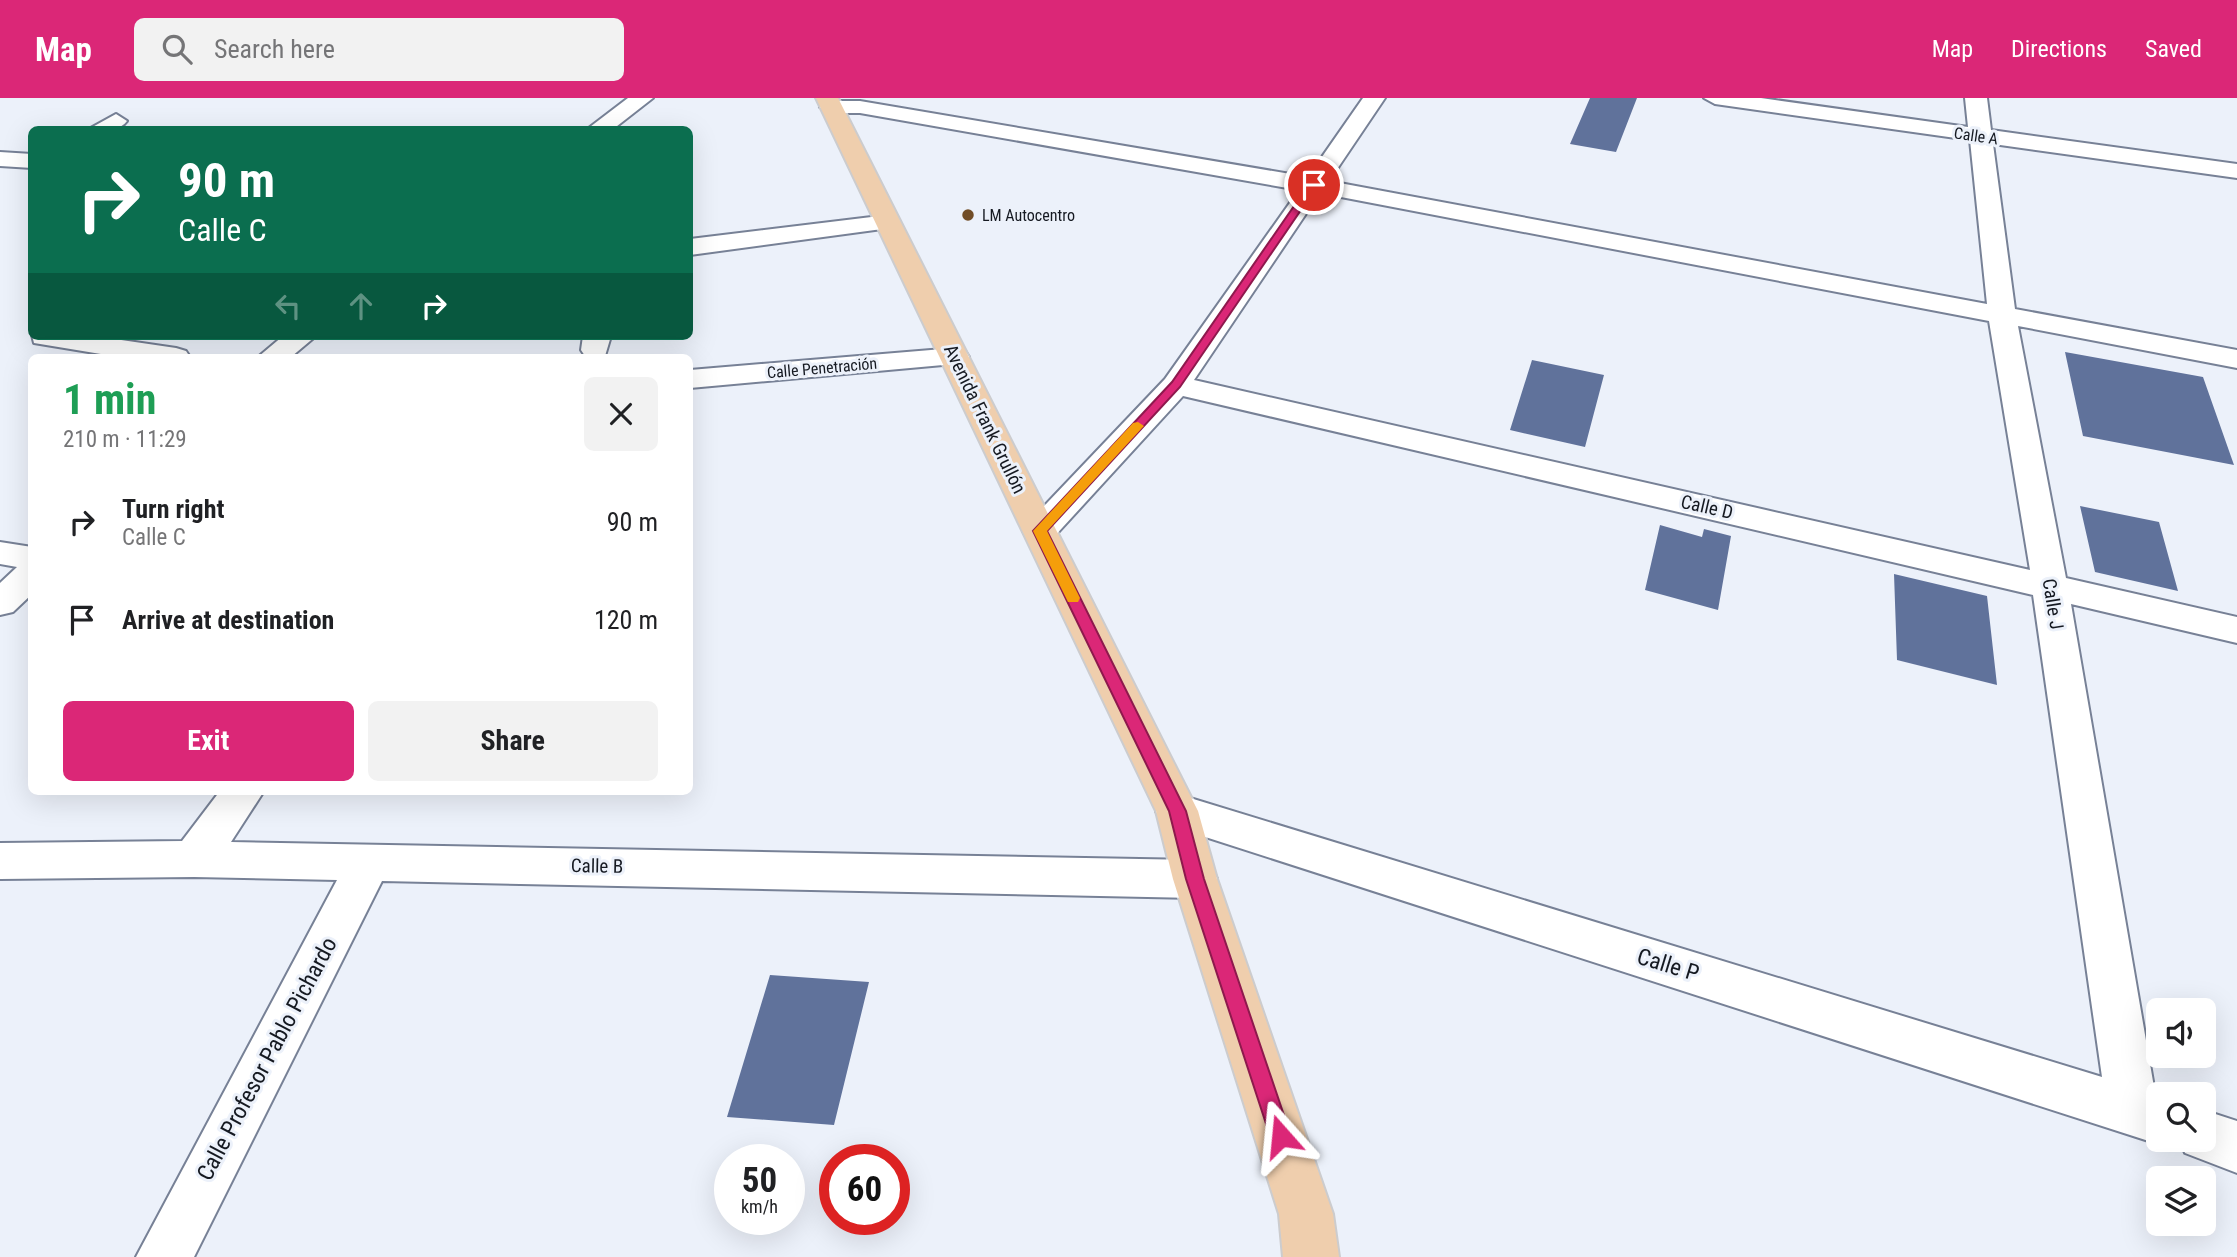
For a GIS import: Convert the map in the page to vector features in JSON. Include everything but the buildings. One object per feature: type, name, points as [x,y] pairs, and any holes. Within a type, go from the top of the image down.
[{"type":"main road","name":"Avenida Frank Grullón","points":[[829,102],[1177,811],[1195,879],[1307,1214],[1311,1257]]},
{"type":"street","points":[[603,126],[642,98]]},
{"type":"street","points":[[1040,531],[1176,385],[1374,98]]},
{"type":"street","name":"Calle A","points":[[1716,98],[2237,171]]},
{"type":"street","name":"Calle J","points":[[1976,98],[2002,315],[2145,1115]]},
{"type":"street","points":[[829,102],[1314,185],[2237,359]]},
{"type":"street","points":[[0,159],[28,160]]},
{"type":"street","points":[[693,247],[888,222]]},
{"type":"street","points":[[64,340],[156,354]]},
{"type":"street","points":[[276,354],[296,340]]},
{"type":"street","name":"Calle Penetración","points":[[693,379],[955,357]]},
{"type":"street","name":"Calle D","points":[[1176,385],[2237,630]]},
{"type":"street","points":[[0,554],[28,558]]},
{"type":"street","points":[[0,603],[28,577]]},
{"type":"street","points":[[194,859],[240,795]]},
{"type":"street","name":"Calle P","points":[[1177,811],[2145,1115]]},
{"type":"street","name":"Calle B","points":[[0,861],[370,861],[1195,879]]},
{"type":"street","name":"Calle Profesor Pablo Pichardo","points":[[164,1257],[370,861]]},
{"type":"street","points":[[2216,1140],[2237,1147]]},
{"type":"slow traffic","points":[[1073,598],[1040,531],[1138,426]]},
{"type":"place","name":"LM Autocentro","points":[[968,215]]},
{"type":"route","points":[[1281,1136],[1195,879],[1177,811],[1040,531],[1176,385],[1314,185]]}]
